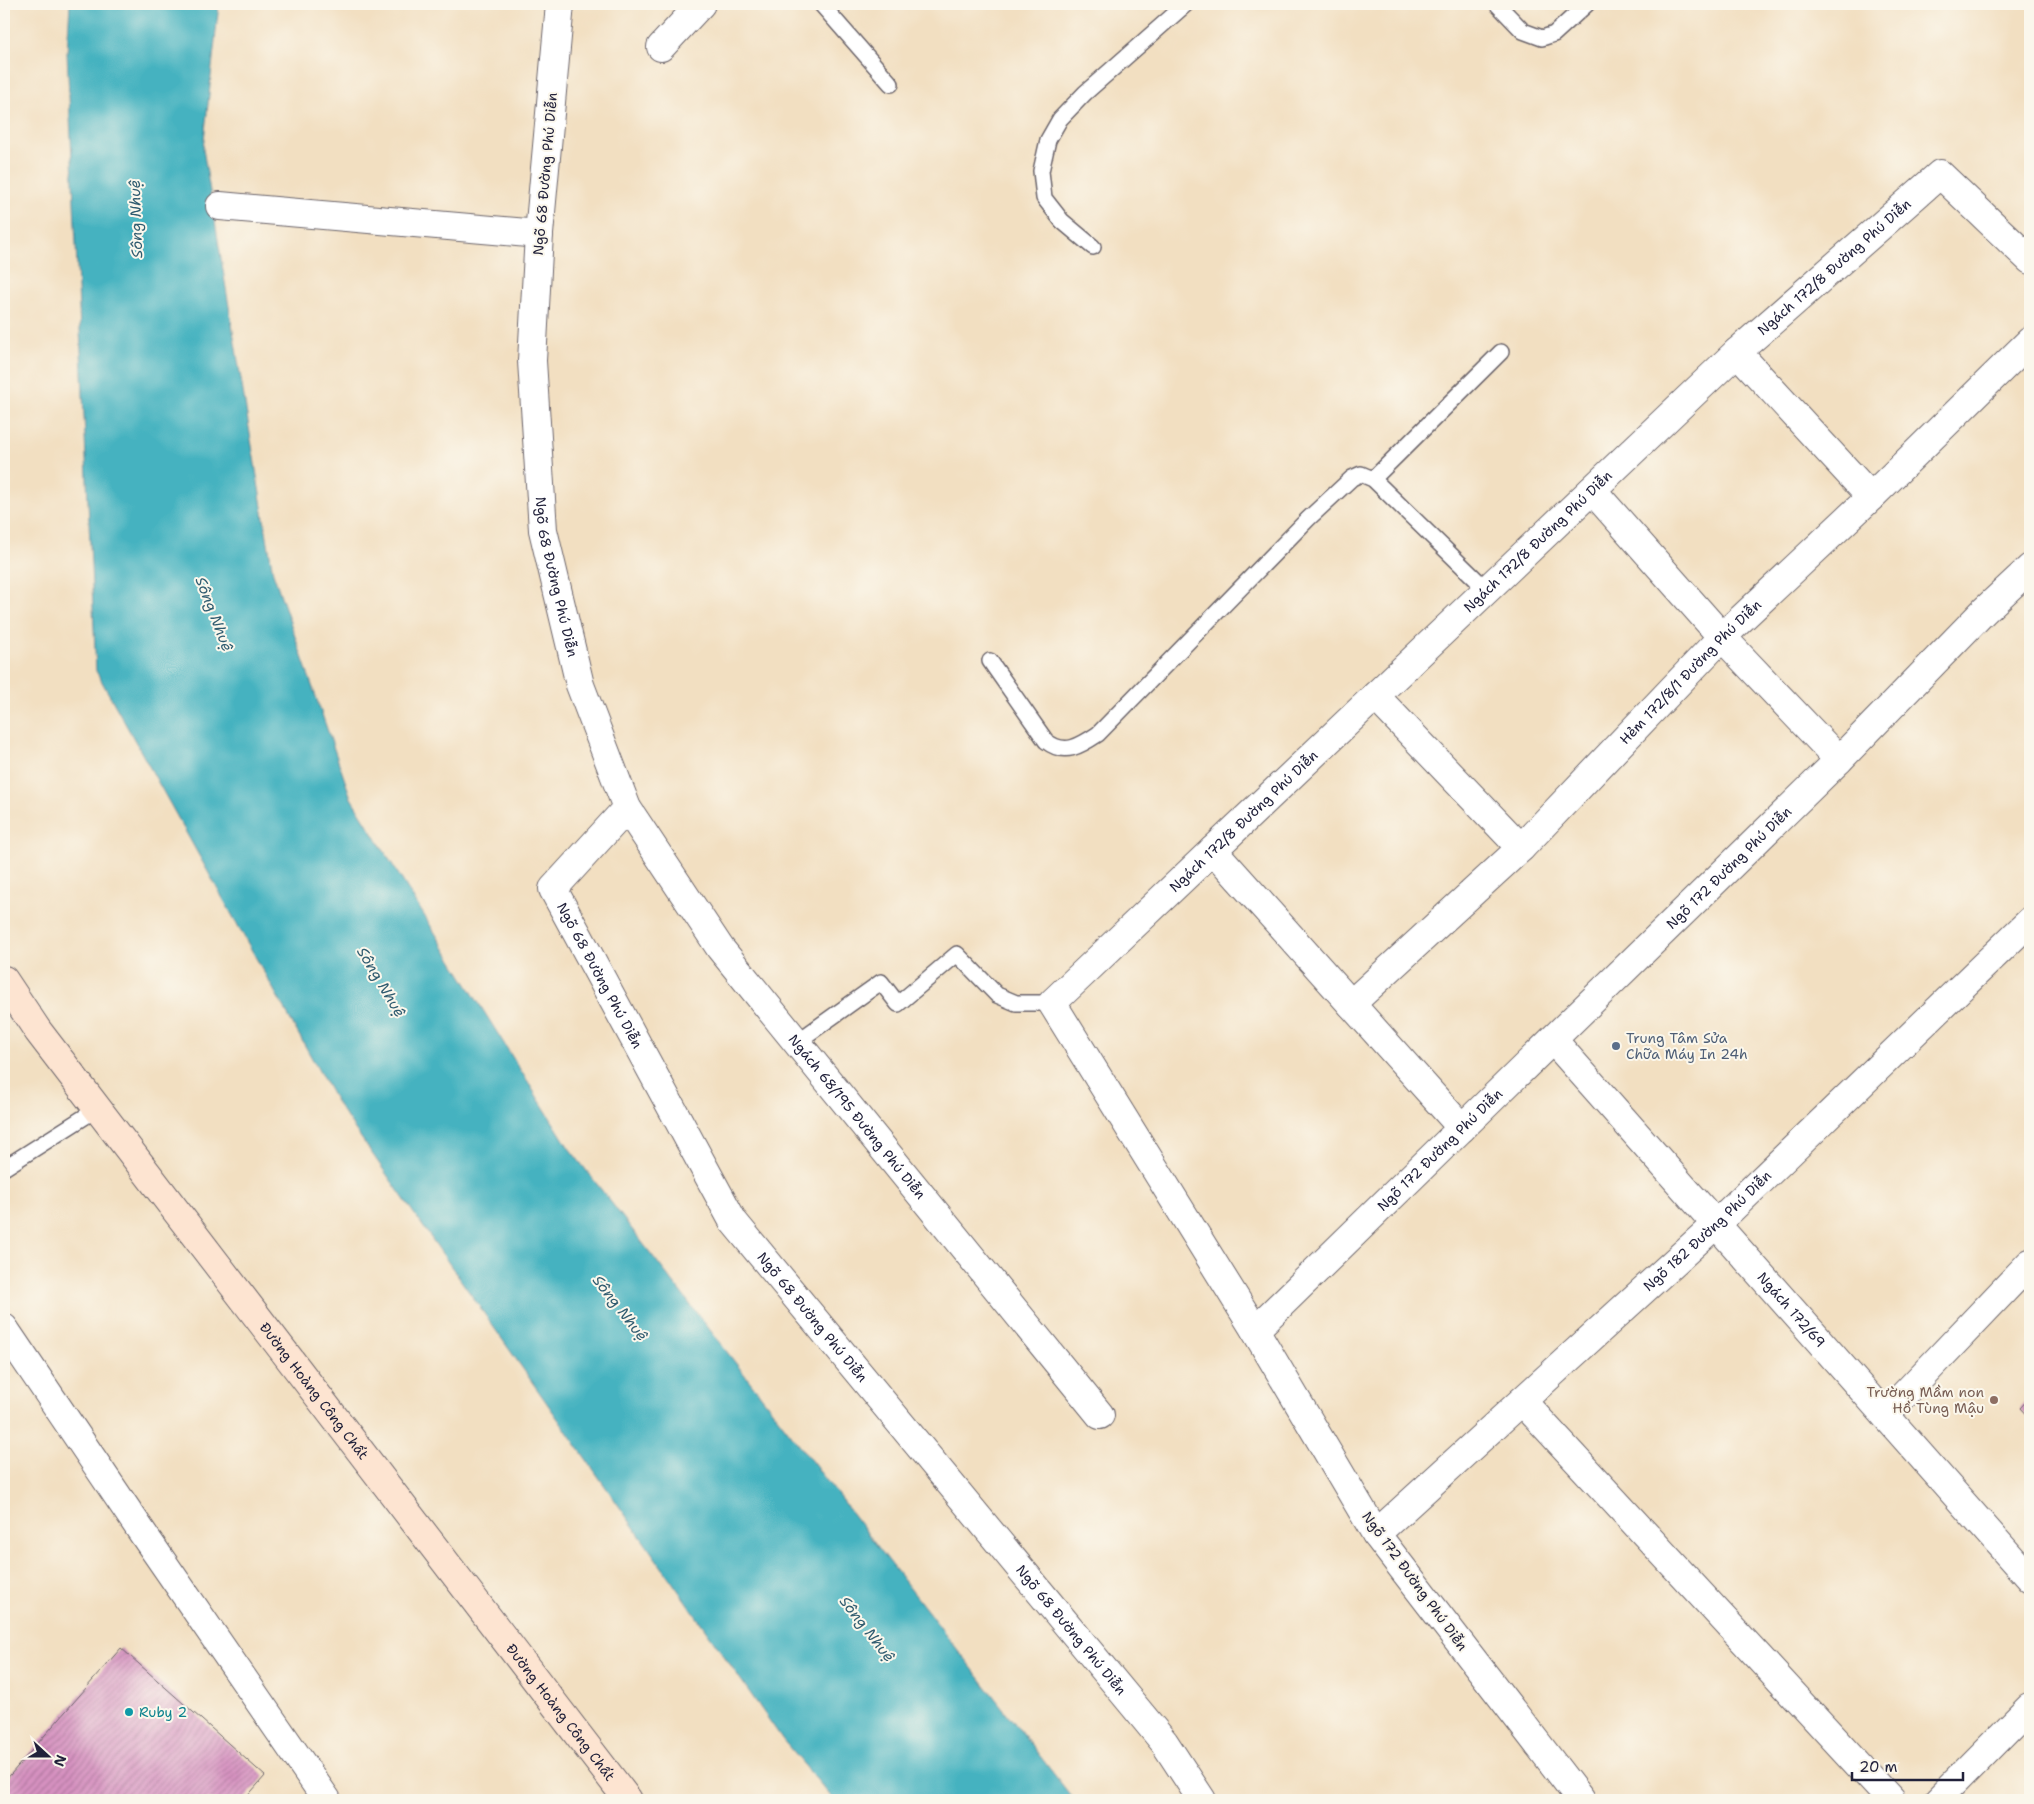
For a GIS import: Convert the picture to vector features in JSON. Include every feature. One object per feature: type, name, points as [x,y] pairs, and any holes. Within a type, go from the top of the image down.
[{"type":"street","name":"Ngõ 68 Đường Phú Diễn","points":[[553,4],[532,361],[543,530],[580,685],[627,808],[553,889],[734,1220],[1164,1742],[1202,1800]]},
{"type":"street","points":[[662,47],[701,4]]},
{"type":"street","name":"Ngách 172/8 Đường Phú Diễn","points":[[1052,1003],[1737,352],[1940,174],[2030,260]]},
{"type":"street","points":[[220,206],[539,234]]},
{"type":"street","name":"Hẻm 172/8/1 Đường Phú Diễn","points":[[1352,1004],[1521,848],[1722,637],[1871,497],[2030,341]]},
{"type":"street","points":[[1737,352],[1871,497]]},
{"type":"street","points":[[1592,490],[1722,637],[1839,760]]},
{"type":"street","name":"Ngõ 172 Đường Phú Diễn","points":[[1581,1800],[1376,1534],[1255,1330],[1839,760],[1984,611],[2030,568]]},
{"type":"street","points":[[1375,696],[1521,848]]},
{"type":"street","name":"Ngách 68/195 Đường Phú Diễn","points":[[627,808],[720,948],[1100,1415]]},
{"type":"street","points":[[1213,850],[1462,1128]]},
{"type":"street","name":"Ngõ 182 Đường Phú Diễn","points":[[1376,1534],[1716,1224],[2030,921]]},
{"type":"street","name":"Đường Hoàng Công Chất","points":[[4,980],[38,1031],[628,1800]]},
{"type":"street","points":[[1052,1003],[1255,1330]]},
{"type":"street","name":"Ngách 172/69","points":[[1553,1040],[2030,1579]]},
{"type":"street","points":[[1885,1415],[2030,1263]]},
{"type":"street","points":[[4,1328],[327,1800]]},
{"type":"street","points":[[1522,1401],[1892,1800]]},
{"type":"street","points":[[1938,1800],[2030,1707]]},
{"type":"lane","points":[[821,4],[891,84]]},
{"type":"lane","points":[[1093,247],[1062,220],[1044,198],[1041,170],[1048,140],[1060,119],[1085,93],[1186,4]]},
{"type":"lane","points":[[1497,4],[1523,31],[1542,38],[1554,34],[1587,4]]},
{"type":"lane","points":[[1373,479],[1501,352]]},
{"type":"lane","points":[[990,661],[1046,741],[1054,748],[1066,750],[1080,746],[1098,734],[1339,490],[1352,478],[1361,474],[1373,479],[1487,590]]},
{"type":"lane","points":[[797,1042],[881,982],[898,1004],[957,954],[996,995],[1016,1003],[1052,1003]]},
{"type":"lane","points":[[4,1168],[97,1108]]},
{"type":"water","name":"Sông Nhuệ","points":[[70,4],[219,4],[203,149],[273,573],[351,798],[569,1148],[1074,1800],[834,1800],[783,1740],[338,1105],[96,671],[67,53]]},
{"type":"building","points":[[2030,1397],[2030,1419],[2020,1408]]},
{"type":"building","name":"Ruby 2","points":[[121,1648],[265,1776],[244,1800],[4,1800],[4,1782]]},
{"type":"place","name":"Trung Tâm Sửa Chữa Máy In 24h","points":[[1616,1046]]},
{"type":"place","name":"Trường Mầm non Hồ Tùng Mậu","points":[[1994,1400]]},
{"type":"place","name":"Ruby 2","points":[[129,1712]]}]
